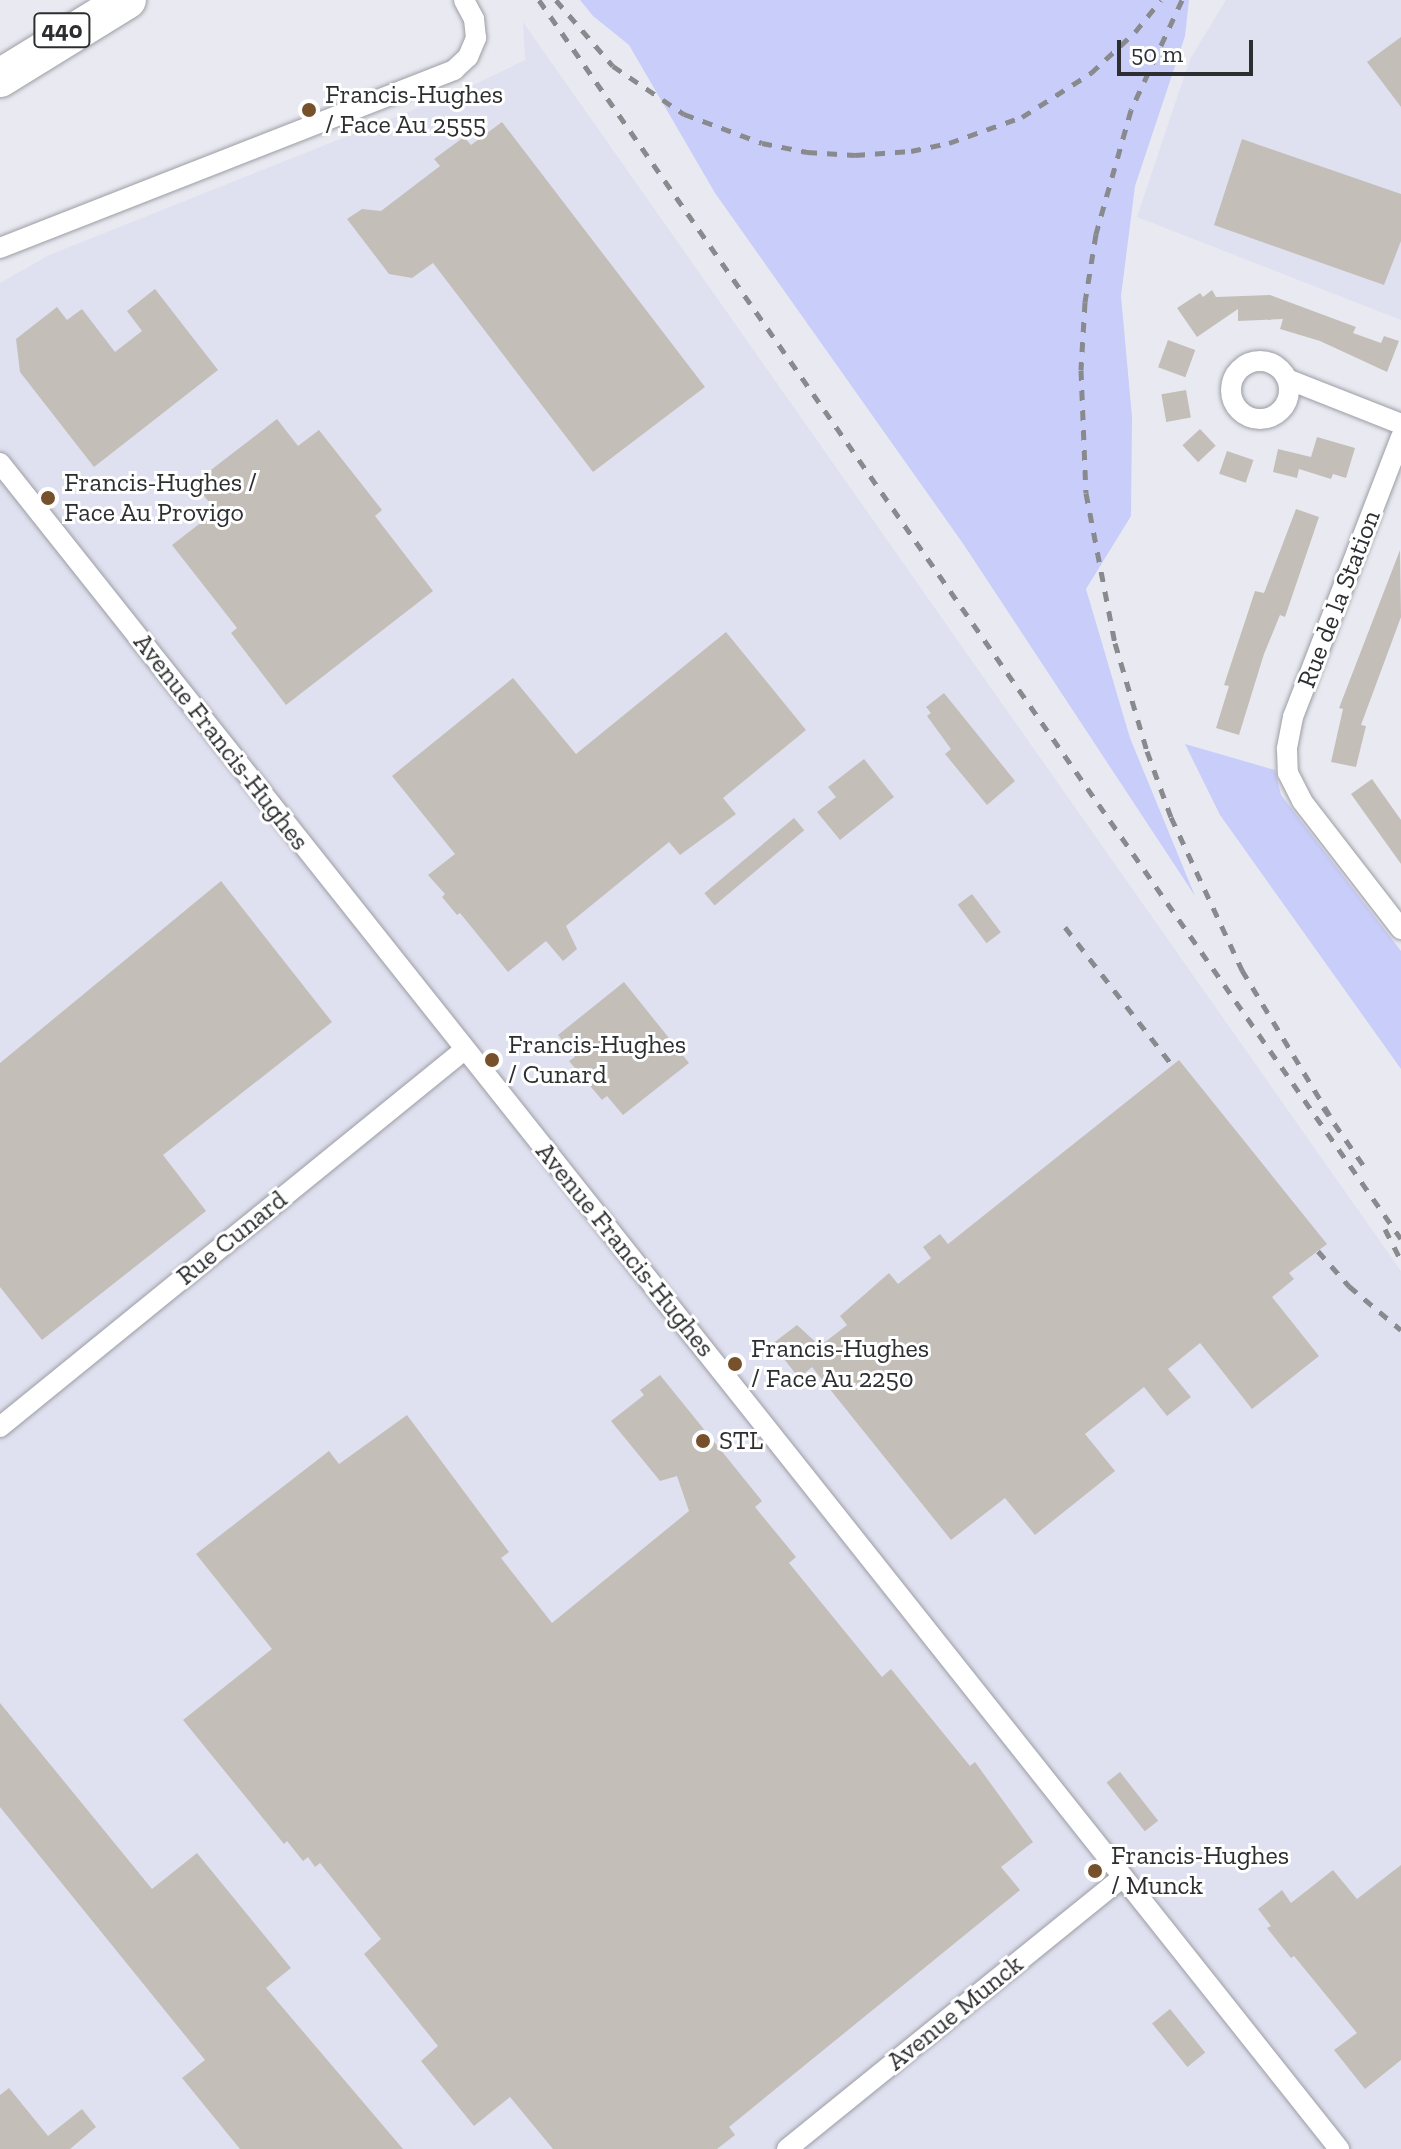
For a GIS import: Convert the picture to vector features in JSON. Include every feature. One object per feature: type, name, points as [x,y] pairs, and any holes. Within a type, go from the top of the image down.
[{"type":"highway","name":"440","points":[[0,60],[126,0]]},
{"type":"highway","points":[[0,78],[126,0]]},
{"type":"street","points":[[0,248],[454,70],[468,57],[476,38],[474,19],[464,0]]},
{"type":"street","points":[[1287,379],[1401,424]]},
{"type":"street","name":"Rue de la Station","points":[[1401,437],[1293,717],[1287,763],[1302,801],[1401,929]]},
{"type":"street","name":"Avenue Francis-Hughes","points":[[0,463],[1339,2149]]},
{"type":"street","name":"Rue Cunard","points":[[0,1427],[464,1050]]},
{"type":"street","name":"Avenue Munck","points":[[787,2149],[1122,1878]]},
{"type":"shaded area","points":[[580,0],[1189,0],[1185,36],[1135,186],[1121,296],[1132,417],[1131,516],[1086,589],[1130,738],[1195,896],[964,545],[715,193],[629,45],[593,16]]},
{"type":"shaded area","points":[[1226,0],[1401,0],[1401,320],[1137,217],[1190,59]]},
{"type":"shaded area","points":[[523,22],[1401,1271],[1401,2149],[0,2149],[0,283],[49,255],[463,90],[525,60]]},
{"type":"shaded area","points":[[1185,744],[1275,770],[1281,795],[1401,951],[1401,1069],[1220,815]]},
{"type":"building","points":[[1401,37],[1401,107],[1367,62]]},
{"type":"building","points":[[502,122],[705,387],[593,472],[433,263],[412,278],[389,274],[347,219],[362,209],[381,211],[440,166],[434,159],[464,137],[471,145]]},
{"type":"building","points":[[1242,139],[1401,194],[1401,241],[1384,285],[1214,225]]},
{"type":"building","points":[[155,289],[218,370],[94,467],[20,372],[16,339],[57,307],[67,320],[82,309],[115,352],[142,331],[127,311]]},
{"type":"building","points":[[1212,290],[1216,297],[1270,295],[1356,327],[1353,333],[1381,343],[1384,336],[1399,341],[1387,372],[1320,341],[1280,329],[1283,319],[1238,321],[1238,309],[1197,337],[1177,308],[1200,293],[1203,297]]},
{"type":"building","points":[[1168,340],[1195,350],[1185,377],[1158,367]]},
{"type":"building","points":[[1186,390],[1191,418],[1166,422],[1161,394]]},
{"type":"building","points":[[277,419],[298,446],[319,430],[382,510],[375,516],[433,591],[286,705],[231,633],[237,628],[172,545],[216,511],[194,483]]},
{"type":"building","points":[[1200,429],[1216,446],[1198,462],[1182,445]]},
{"type":"building","points":[[1317,437],[1355,448],[1346,478],[1333,474],[1331,479],[1299,469],[1297,478],[1273,472],[1278,449],[1311,457]]},
{"type":"building","points":[[1227,451],[1253,460],[1246,483],[1219,474]]},
{"type":"building","points":[[1296,509],[1319,517],[1285,617],[1280,615],[1264,654],[1239,735],[1216,728],[1229,686],[1224,685],[1255,591],[1264,593]]},
{"type":"building","points":[[1400,550],[1401,617],[1361,725],[1366,726],[1356,767],[1331,762],[1343,709],[1339,708]]},
{"type":"building","points":[[726,632],[806,730],[723,798],[736,814],[680,855],[669,842],[566,926],[577,949],[563,961],[546,941],[508,972],[460,913],[457,915],[442,897],[445,894],[428,875],[455,854],[392,776],[513,678],[576,754]]},
{"type":"building","points":[[944,693],[1015,781],[987,805],[945,754],[951,749],[927,716],[931,713],[926,707]]},
{"type":"building","points":[[864,759],[894,797],[840,840],[817,812],[836,797],[828,787]]},
{"type":"building","points":[[1372,779],[1401,820],[1401,864],[1351,794]]},
{"type":"building","points":[[794,818],[804,830],[715,905],[704,893]]},
{"type":"building","points":[[221,881],[332,1022],[163,1155],[206,1211],[42,1340],[0,1287],[0,1063]]},
{"type":"building","points":[[972,894],[1001,932],[987,943],[958,905]]},
{"type":"building","points":[[624,982],[689,1063],[623,1115],[607,1096],[602,1100],[569,1061],[575,1057],[558,1035]]},
{"type":"building","points":[[1179,1060],[1327,1244],[1289,1273],[1294,1279],[1272,1297],[1319,1356],[1252,1409],[1200,1343],[1168,1369],[1191,1397],[1167,1416],[1144,1387],[1085,1434],[1115,1471],[1035,1535],[1005,1498],[951,1540],[812,1367],[799,1378],[772,1344],[797,1325],[820,1346],[847,1325],[840,1316],[889,1273],[898,1284],[931,1258],[923,1247],[940,1234],[948,1244]]},
{"type":"building","points":[[660,1375],[762,1501],[755,1507],[796,1557],[789,1563],[882,1677],[891,1669],[970,1766],[975,1762],[1033,1842],[1001,1867],[1020,1890],[729,2127],[735,2135],[717,2149],[553,2149],[510,2097],[474,2126],[421,2061],[438,2046],[364,1954],[381,1939],[320,1863],[315,1867],[308,1857],[303,1861],[287,1841],[284,1844],[183,1720],[272,1649],[196,1554],[329,1451],[339,1464],[407,1415],[509,1552],[501,1558],[552,1623],[689,1511],[677,1476],[660,1481],[611,1421],[644,1395],[640,1390]]},
{"type":"building","points":[[0,1703],[152,1889],[197,1853],[291,1968],[266,1988],[403,2149],[240,2149],[182,2078],[205,2060],[0,1807]]},
{"type":"building","points":[[1120,1772],[1158,1821],[1145,1831],[1107,1782]]},
{"type":"building","points":[[1401,1865],[1401,2060],[1365,2089],[1334,2050],[1357,2033],[1267,1928],[1271,1926],[1258,1909],[1282,1890],[1291,1903],[1333,1870],[1357,1899]]},
{"type":"building","points":[[1170,2009],[1205,2053],[1187,2067],[1152,2023]]},
{"type":"building","points":[[9,2088],[48,2136],[82,2109],[96,2127],[70,2149],[0,2149],[0,2095]]},
{"type":"railway","points":[[539,0],[1401,1239]]},
{"type":"railway","points":[[556,0],[613,66],[684,114],[762,143],[807,152],[855,155],[911,151],[949,143],[1022,117],[1091,73],[1135,32],[1161,0]]},
{"type":"railway","points":[[1182,0],[1131,110],[1096,234],[1085,302],[1081,370],[1086,493],[1115,643],[1147,751],[1171,817],[1242,970],[1330,1116]]},
{"type":"railway","points":[[1065,927],[1172,1065]]},
{"type":"railway","points":[[1323,1107],[1366,1169]]},
{"type":"railway","points":[[1385,1229],[1401,1261]]},
{"type":"railway","points":[[1318,1251],[1349,1286],[1401,1330]]},
{"type":"place","name":"Francis-Hughes / Face Au 2555","points":[[309,110]]},
{"type":"place","name":"Francis-Hughes / Face Au Provigo","points":[[48,498]]},
{"type":"place","name":"Francis-Hughes / Cunard","points":[[492,1060]]},
{"type":"place","name":"Francis-Hughes / Face Au 2250","points":[[735,1364]]},
{"type":"place","name":"STL","points":[[703,1441]]},
{"type":"place","name":"Francis-Hughes / Munck","points":[[1095,1871]]}]
